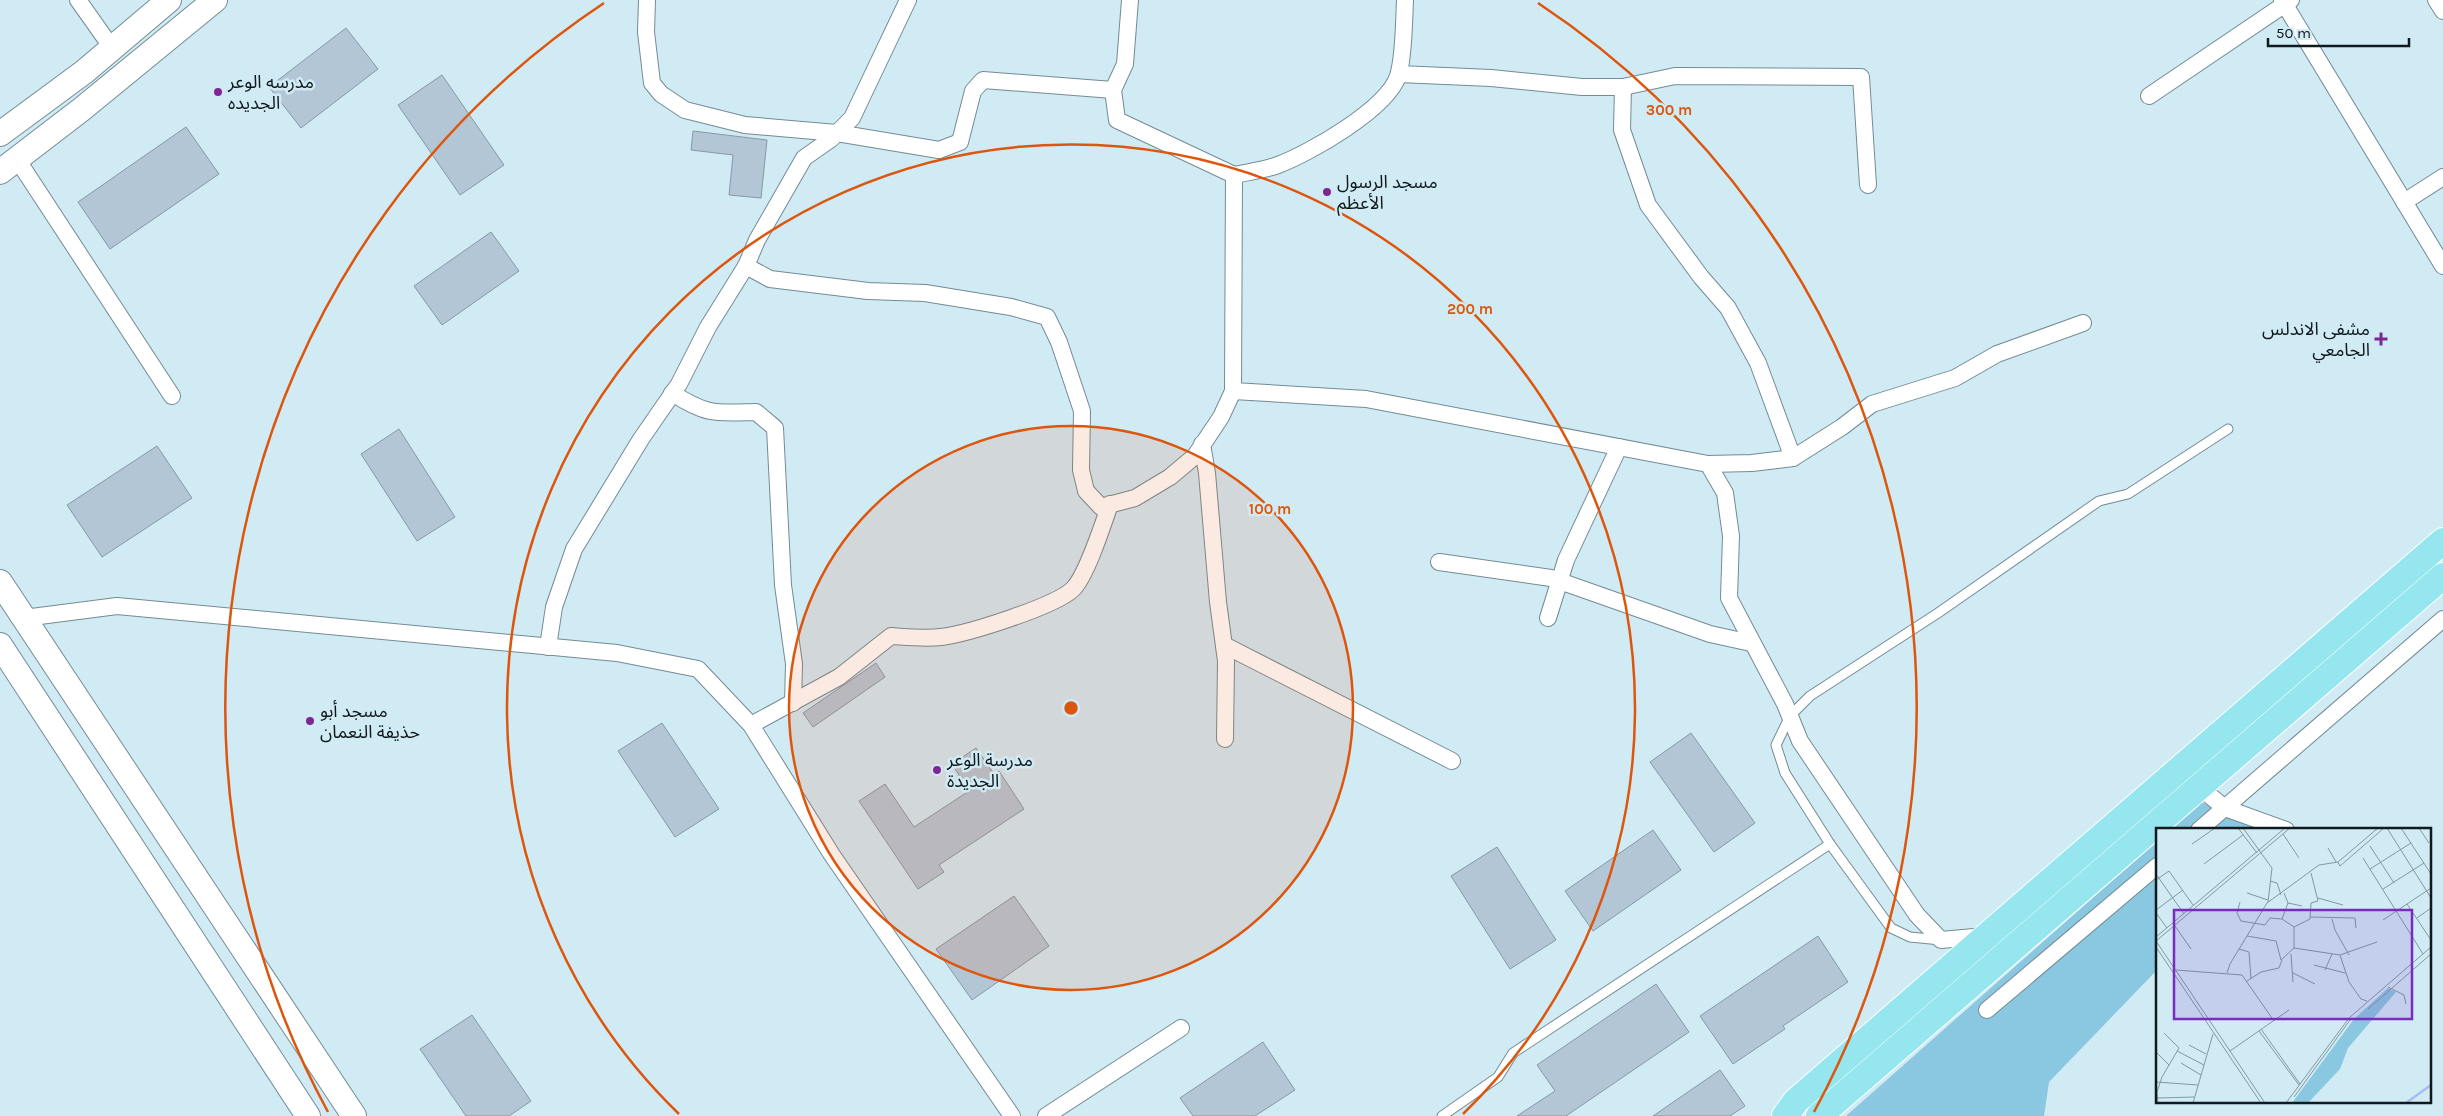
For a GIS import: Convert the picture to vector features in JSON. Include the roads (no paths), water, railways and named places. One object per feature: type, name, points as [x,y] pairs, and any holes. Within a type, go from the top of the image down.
[{"type":"main road","points":[[0,134],[84,72],[169,0]]},
{"type":"main road","points":[[8,166],[82,109],[214,0]]},
{"type":"main road","points":[[1785,1116],[1796,1101],[2443,541]]},
{"type":"main road","points":[[1819,1116],[2198,786],[2443,576]]},
{"type":"main road","points":[[0,582],[354,1116]]},
{"type":"main road","points":[[0,645],[308,1116]]},
{"type":"street","points":[[78,0],[112,48]]},
{"type":"street","points":[[647,0],[646,32],[652,83],[661,94],[685,110],[745,125],[837,133],[939,150],[960,142],[972,91],[983,80],[1113,90]]},
{"type":"street","points":[[548,647],[554,607],[574,549],[641,439],[672,394],[708,326],[746,266],[757,240],[804,158],[837,133],[852,118],[908,0]]},
{"type":"street","points":[[1130,0],[1125,64],[1113,90],[1117,120],[1234,175],[1277,166],[1323,144],[1360,118],[1393,87],[1399,74],[1405,0]]},
{"type":"street","points":[[2436,0],[2443,11]]},
{"type":"street","points":[[2149,96],[2286,2],[2443,266]]},
{"type":"street","points":[[1399,74],[1491,78],[1582,87],[1623,87],[1675,76],[1861,77],[1868,185]]},
{"type":"street","points":[[1623,87],[1622,130],[1648,205],[1701,277],[1728,308],[1758,363],[1793,458]]},
{"type":"street","points":[[8,166],[172,396]]},
{"type":"street","points":[[746,266],[770,279],[868,291],[925,293],[1011,306],[1047,316],[1059,342],[1082,411],[1081,470],[1086,491],[1101,507],[1136,498],[1170,477],[1195,456],[1221,417],[1233,391],[1234,175]]},
{"type":"street","points":[[2404,202],[2443,177]]},
{"type":"street","points":[[1233,391],[1366,399],[1708,464],[1752,463],[1793,458],[1842,427],[1872,404],[1954,378],[1997,354],[2083,323]]},
{"type":"street","points":[[672,394],[692,406],[710,413],[756,412],[776,428],[783,585],[794,664],[793,703]]},
{"type":"street","points":[[1202,444],[1226,661],[1224,739]]},
{"type":"street","points":[[1548,618],[1561,582],[1566,560],[1619,447]]},
{"type":"street","points":[[1708,464],[1725,493],[1731,536],[1729,598],[1790,716],[1800,741],[1917,916],[1941,940],[1985,936]]},
{"type":"street","points":[[751,725],[839,677],[891,636],[938,638],[964,634],[1041,607],[1074,589],[1087,564],[1110,504]]},
{"type":"street","points":[[1439,562],[1542,577],[1701,632],[1751,643]]},
{"type":"street","points":[[24,618],[116,606],[618,653],[698,669],[751,725],[832,855],[1012,1116]]},
{"type":"street","points":[[2201,828],[2443,619]]},
{"type":"street","points":[[1224,645],[1452,761]]},
{"type":"street","points":[[2198,786],[2225,808],[2280,828]]},
{"type":"street","points":[[1986,1010],[2156,867]]},
{"type":"street","points":[[1046,1116],[1181,1028]]},
{"type":"lane","points":[[1941,940],[1910,937],[1891,928],[1830,844],[1785,772],[1776,745],[1790,716],[1810,696],[1938,613],[2099,501],[2128,494],[2228,428]]},
{"type":"lane","points":[[1442,1116],[1498,1077],[1513,1053],[1830,844]]},
{"type":"place","name":"مدرسه الوعر الجديده","points":[[218,92]]},
{"type":"place","name":"مسجد الرسول الأعظم","points":[[1327,192]]},
{"type":"place","name":"مشفى الاندلس الجامعي","points":[[2381,339]]},
{"type":"place","name":"مسجد أبو حذيفة النعمان","points":[[310,721]]},
{"type":"place","name":"مدرسة الوعر الجديدة","points":[[937,770]]}]
